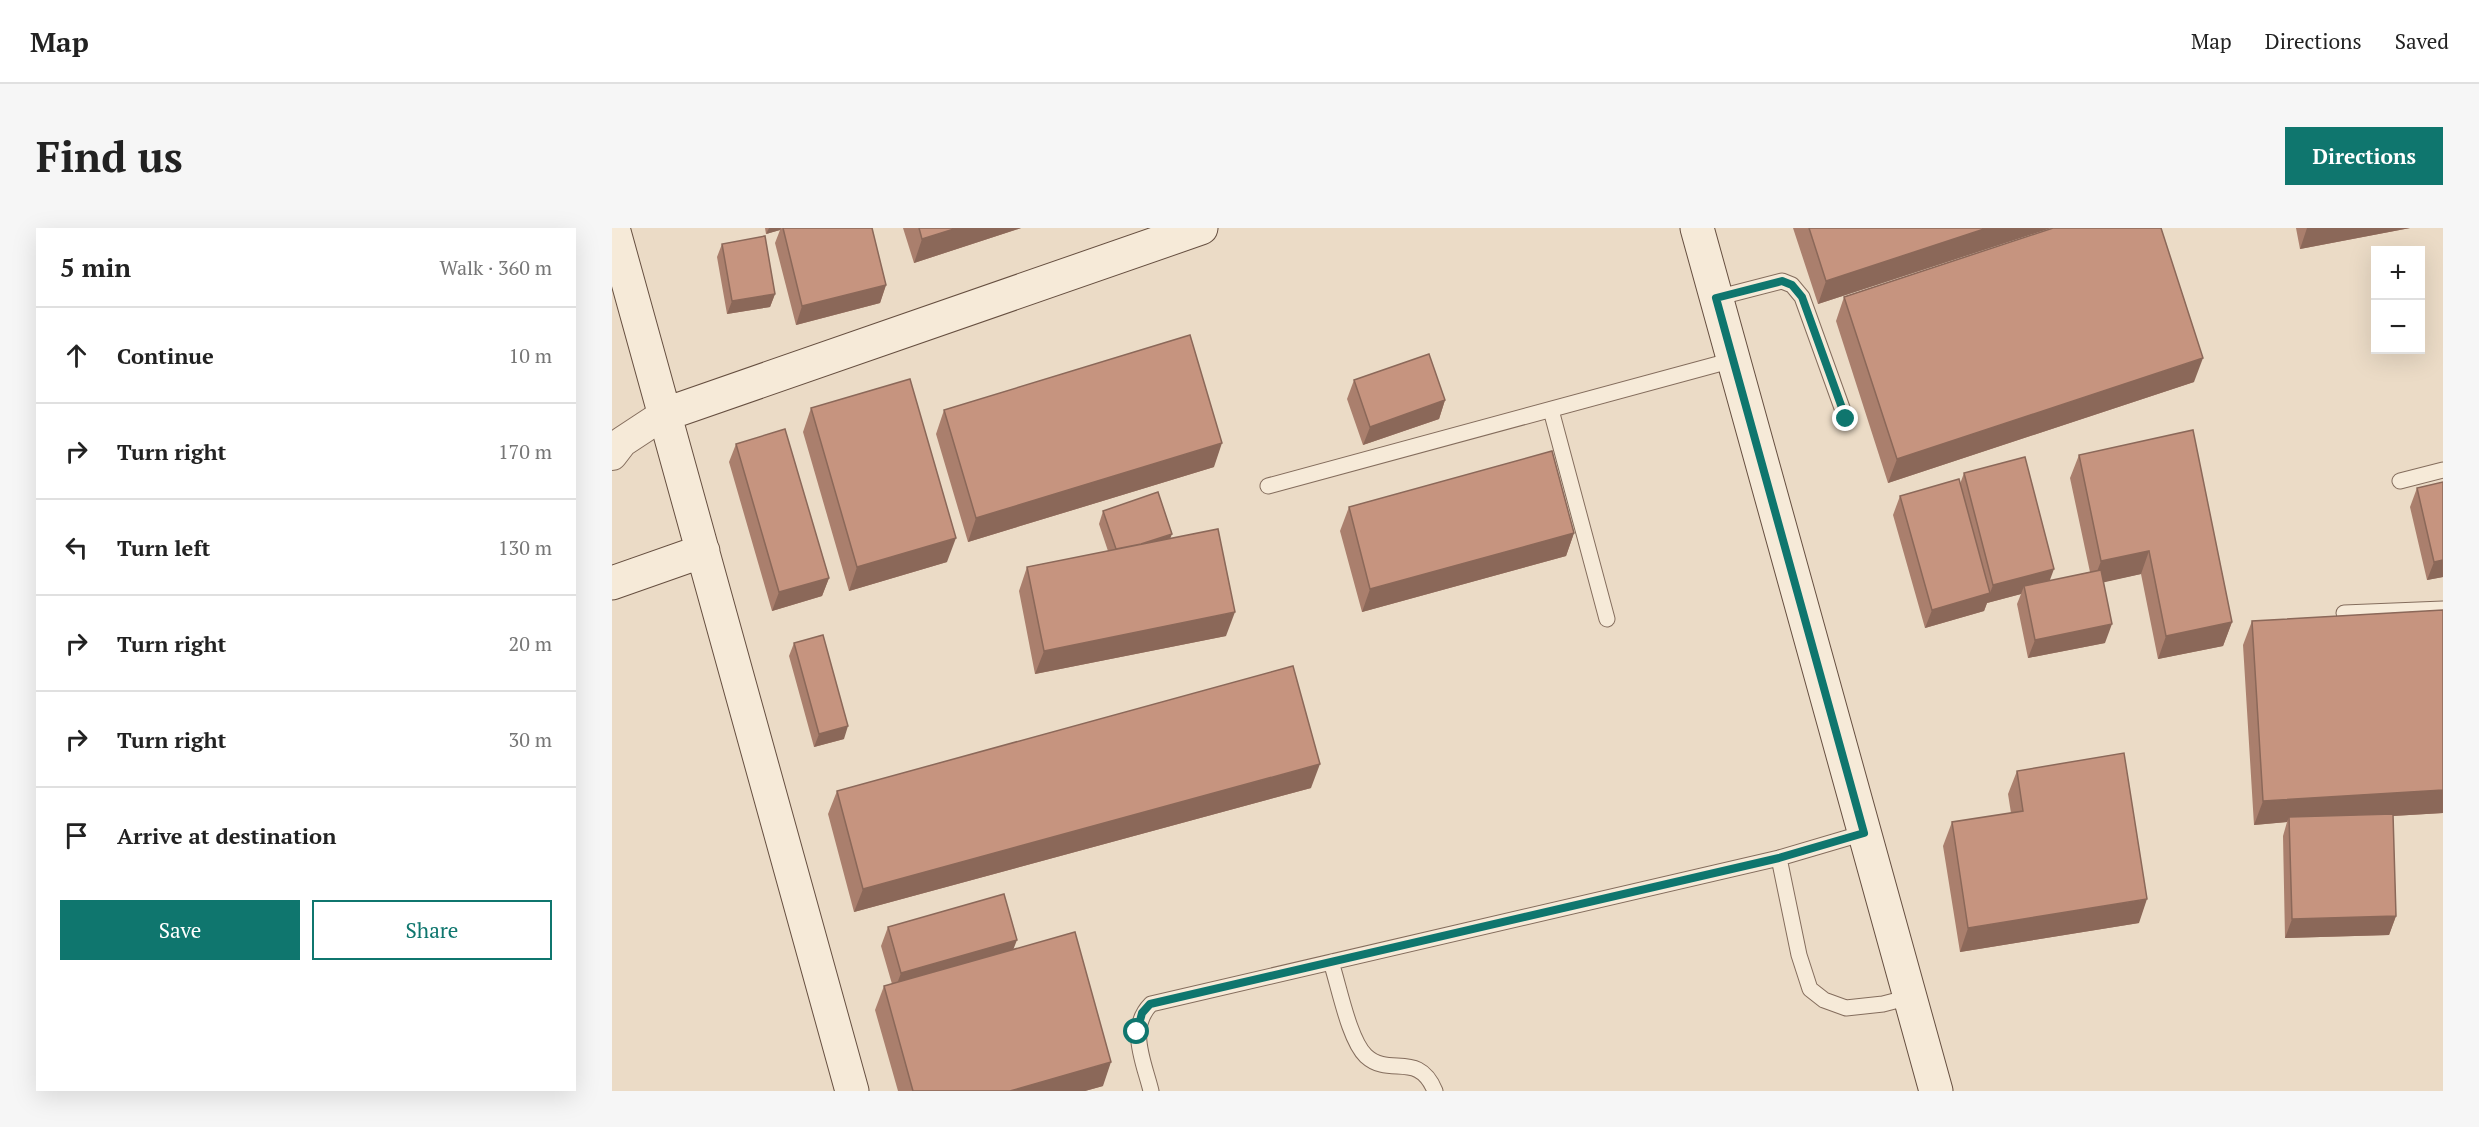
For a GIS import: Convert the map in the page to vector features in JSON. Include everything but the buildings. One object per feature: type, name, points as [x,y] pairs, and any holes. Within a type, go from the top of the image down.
[{"type":"street","points":[[613,228],[663,416],[703,551],[852,1091]]},
{"type":"street","points":[[612,455],[622,442],[663,416],[1201,228]]},
{"type":"street","points":[[1697,228],[1936,1091]]},
{"type":"street","points":[[612,583],[703,551]]},
{"type":"lane","points":[[1716,298],[1782,281],[1792,285],[1802,297],[1846,419]]},
{"type":"lane","points":[[1268,486],[1733,360]]},
{"type":"lane","points":[[1551,410],[1606,619]]},
{"type":"lane","points":[[2400,481],[2443,470]]},
{"type":"lane","points":[[2344,613],[2443,609]]},
{"type":"lane","points":[[1151,1091],[1137,1032],[1142,1013],[1150,1004],[1779,858],[1864,833]]},
{"type":"lane","points":[[1779,858],[1799,955],[1810,988],[1824,1000],[1846,1008],[1883,1004],[1910,997]]},
{"type":"lane","points":[[1331,962],[1356,1045],[1368,1058],[1388,1065],[1410,1066],[1427,1075],[1435,1091]]},
{"type":"route","points":[[1137,1032],[1142,1013],[1150,1004],[1779,858],[1864,833],[1716,298],[1782,281],[1792,285],[1802,297],[1846,419]]}]
